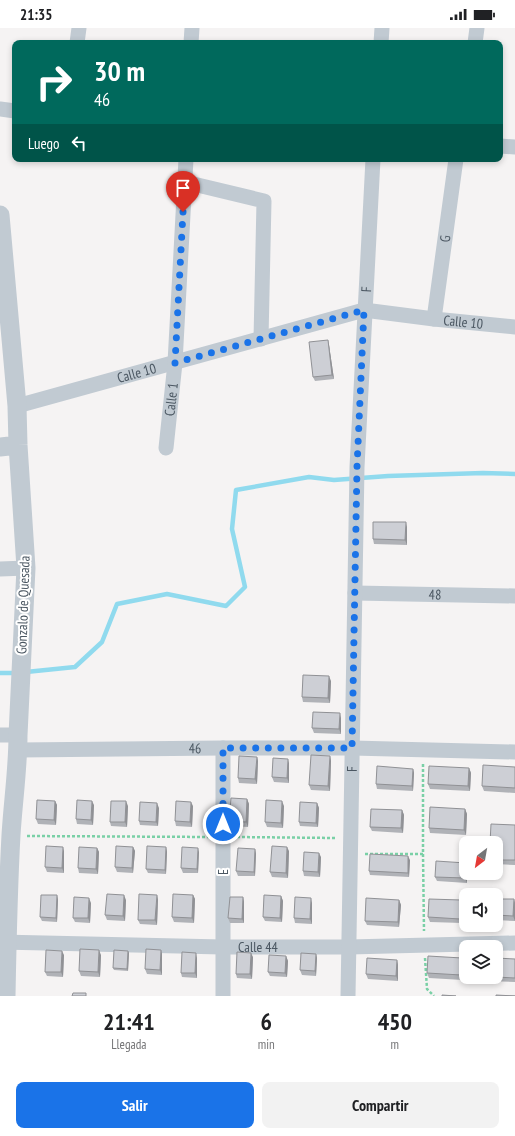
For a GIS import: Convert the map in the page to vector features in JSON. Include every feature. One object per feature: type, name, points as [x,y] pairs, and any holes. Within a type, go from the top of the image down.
[{"type":"street","points":[[77,40],[79,28]]},
{"type":"street","points":[[191,40],[192,28]]},
{"type":"street","points":[[381,40],[382,28]]},
{"type":"street","points":[[475,40],[477,28]]},
{"type":"street","points":[[0,109],[12,111]]},
{"type":"street","points":[[503,146],[515,147]]},
{"type":"street","name":"Calle 1","points":[[166,448],[175,363],[186,162]]},
{"type":"street","name":"F","points":[[348,996],[357,467],[373,162]]},
{"type":"street","name":"G","points":[[434,319],[456,162]]},
{"type":"street","points":[[185,182],[264,201],[261,339]]},
{"type":"street","name":"Gonzalo de Quesada","points":[[0,215],[17,406],[9,446],[26,568],[12,740],[3,942],[6,996]]},
{"type":"street","name":"Calle 10","points":[[17,406],[364,310],[515,327]]},
{"type":"street","points":[[0,569],[26,568]]},
{"type":"street","name":"48","points":[[355,593],[515,596]]},
{"type":"street","name":"46","points":[[12,740],[223,748],[352,748],[515,752]]},
{"type":"street","name":"E","points":[[222,996],[223,748]]},
{"type":"street","name":"Calle 44","points":[[3,942],[223,947],[348,947],[515,943]]},
{"type":"path","points":[[422,750],[424,945],[427,989],[434,996]]},
{"type":"path","points":[[7,848],[223,837],[350,838]]},
{"type":"path","points":[[350,854],[423,854]]},
{"type":"building","points":[[328,340],[332,375],[313,377],[309,342]]},
{"type":"building","points":[[373,522],[406,522],[405,540],[373,539]]},
{"type":"building","points":[[303,675],[329,676],[328,698],[302,697]]},
{"type":"building","points":[[313,712],[340,713],[339,729],[312,728]]},
{"type":"building","points":[[311,755],[330,756],[328,786],[309,785]]},
{"type":"building","points":[[239,756],[257,757],[255,779],[238,778]]},
{"type":"building","points":[[273,758],[288,759],[287,778],[272,777]]},
{"type":"building","points":[[483,765],[515,767],[515,788],[482,786]]},
{"type":"building","points":[[377,766],[413,769],[412,786],[376,784]]},
{"type":"building","points":[[429,766],[469,768],[468,786],[428,784]]},
{"type":"building","points":[[231,798],[247,799],[246,822],[229,821]]},
{"type":"building","points":[[37,800],[55,801],[54,820],[36,819]]},
{"type":"building","points":[[77,800],[92,801],[91,820],[76,819]]},
{"type":"building","points":[[266,800],[282,801],[281,823],[265,822]]},
{"type":"building","points":[[111,801],[126,801],[125,822],[110,822]]},
{"type":"building","points":[[176,801],[191,802],[190,822],[175,821]]},
{"type":"building","points":[[140,802],[157,803],[156,822],[139,821]]},
{"type":"building","points":[[300,802],[317,803],[316,823],[299,822]]},
{"type":"building","points":[[430,807],[465,809],[464,830],[429,828]]},
{"type":"building","points":[[371,809],[402,810],[401,828],[370,827]]},
{"type":"building","points":[[491,824],[515,825],[515,860],[503,860],[503,836],[490,836]]},
{"type":"building","points":[[46,846],[63,847],[62,868],[45,867]]},
{"type":"building","points":[[116,846],[133,847],[132,868],[115,867]]},
{"type":"building","points":[[147,846],[166,847],[165,870],[146,869]]},
{"type":"building","points":[[272,846],[287,847],[286,873],[270,872]]},
{"type":"building","points":[[79,847],[97,848],[96,869],[78,868]]},
{"type":"building","points":[[182,847],[198,848],[197,869],[181,868]]},
{"type":"building","points":[[238,848],[255,849],[254,872],[236,871]]},
{"type":"building","points":[[304,852],[319,853],[318,872],[303,871]]},
{"type":"building","points":[[370,854],[408,856],[408,873],[369,871]]},
{"type":"building","points":[[436,861],[459,863],[459,878],[435,877]]},
{"type":"building","points":[[107,894],[124,895],[123,916],[105,915]]},
{"type":"building","points":[[139,894],[157,895],[155,920],[138,920]]},
{"type":"building","points":[[173,894],[193,895],[192,918],[172,917]]},
{"type":"building","points":[[41,895],[57,895],[56,918],[40,917]]},
{"type":"building","points":[[264,895],[281,896],[280,918],[263,917]]},
{"type":"building","points":[[74,897],[89,898],[88,918],[73,918]]},
{"type":"building","points":[[230,897],[243,897],[242,919],[228,918]]},
{"type":"building","points":[[295,897],[311,898],[310,919],[294,918]]},
{"type":"building","points":[[366,898],[399,900],[398,922],[365,921]]},
{"type":"building","points":[[429,899],[459,900],[459,919],[428,917]]},
{"type":"building","points":[[503,899],[514,899],[513,916],[503,915]]},
{"type":"building","points":[[80,949],[99,950],[98,972],[79,971]]},
{"type":"building","points":[[146,949],[161,950],[160,970],[145,969]]},
{"type":"building","points":[[46,950],[62,951],[61,972],[45,972]]},
{"type":"building","points":[[114,950],[128,951],[127,969],[113,968]]},
{"type":"building","points":[[182,952],[196,953],[195,973],[181,973]]},
{"type":"building","points":[[237,952],[251,953],[250,974],[236,974]]},
{"type":"building","points":[[301,953],[316,954],[315,971],[300,970]]},
{"type":"building","points":[[269,955],[286,956],[285,973],[268,972]]},
{"type":"building","points":[[428,956],[459,958],[459,975],[427,973]]},
{"type":"building","points":[[367,958],[397,960],[396,976],[366,974]]},
{"type":"building","points":[[503,958],[515,959],[515,978],[503,977]]},
{"type":"building","points":[[73,993],[86,993],[86,996],[72,996]]},
{"type":"waterway","points":[[26,672],[75,667],[102,642],[117,604],[167,594],[226,606],[245,587],[232,529],[236,490],[309,477],[334,480],[388,476],[483,473],[515,474]]},
{"type":"waterway","points":[[0,673],[16,673]]},
{"type":"route","points":[[183,212],[175,363],[364,310],[357,467],[352,748],[223,748],[223,824]]}]
